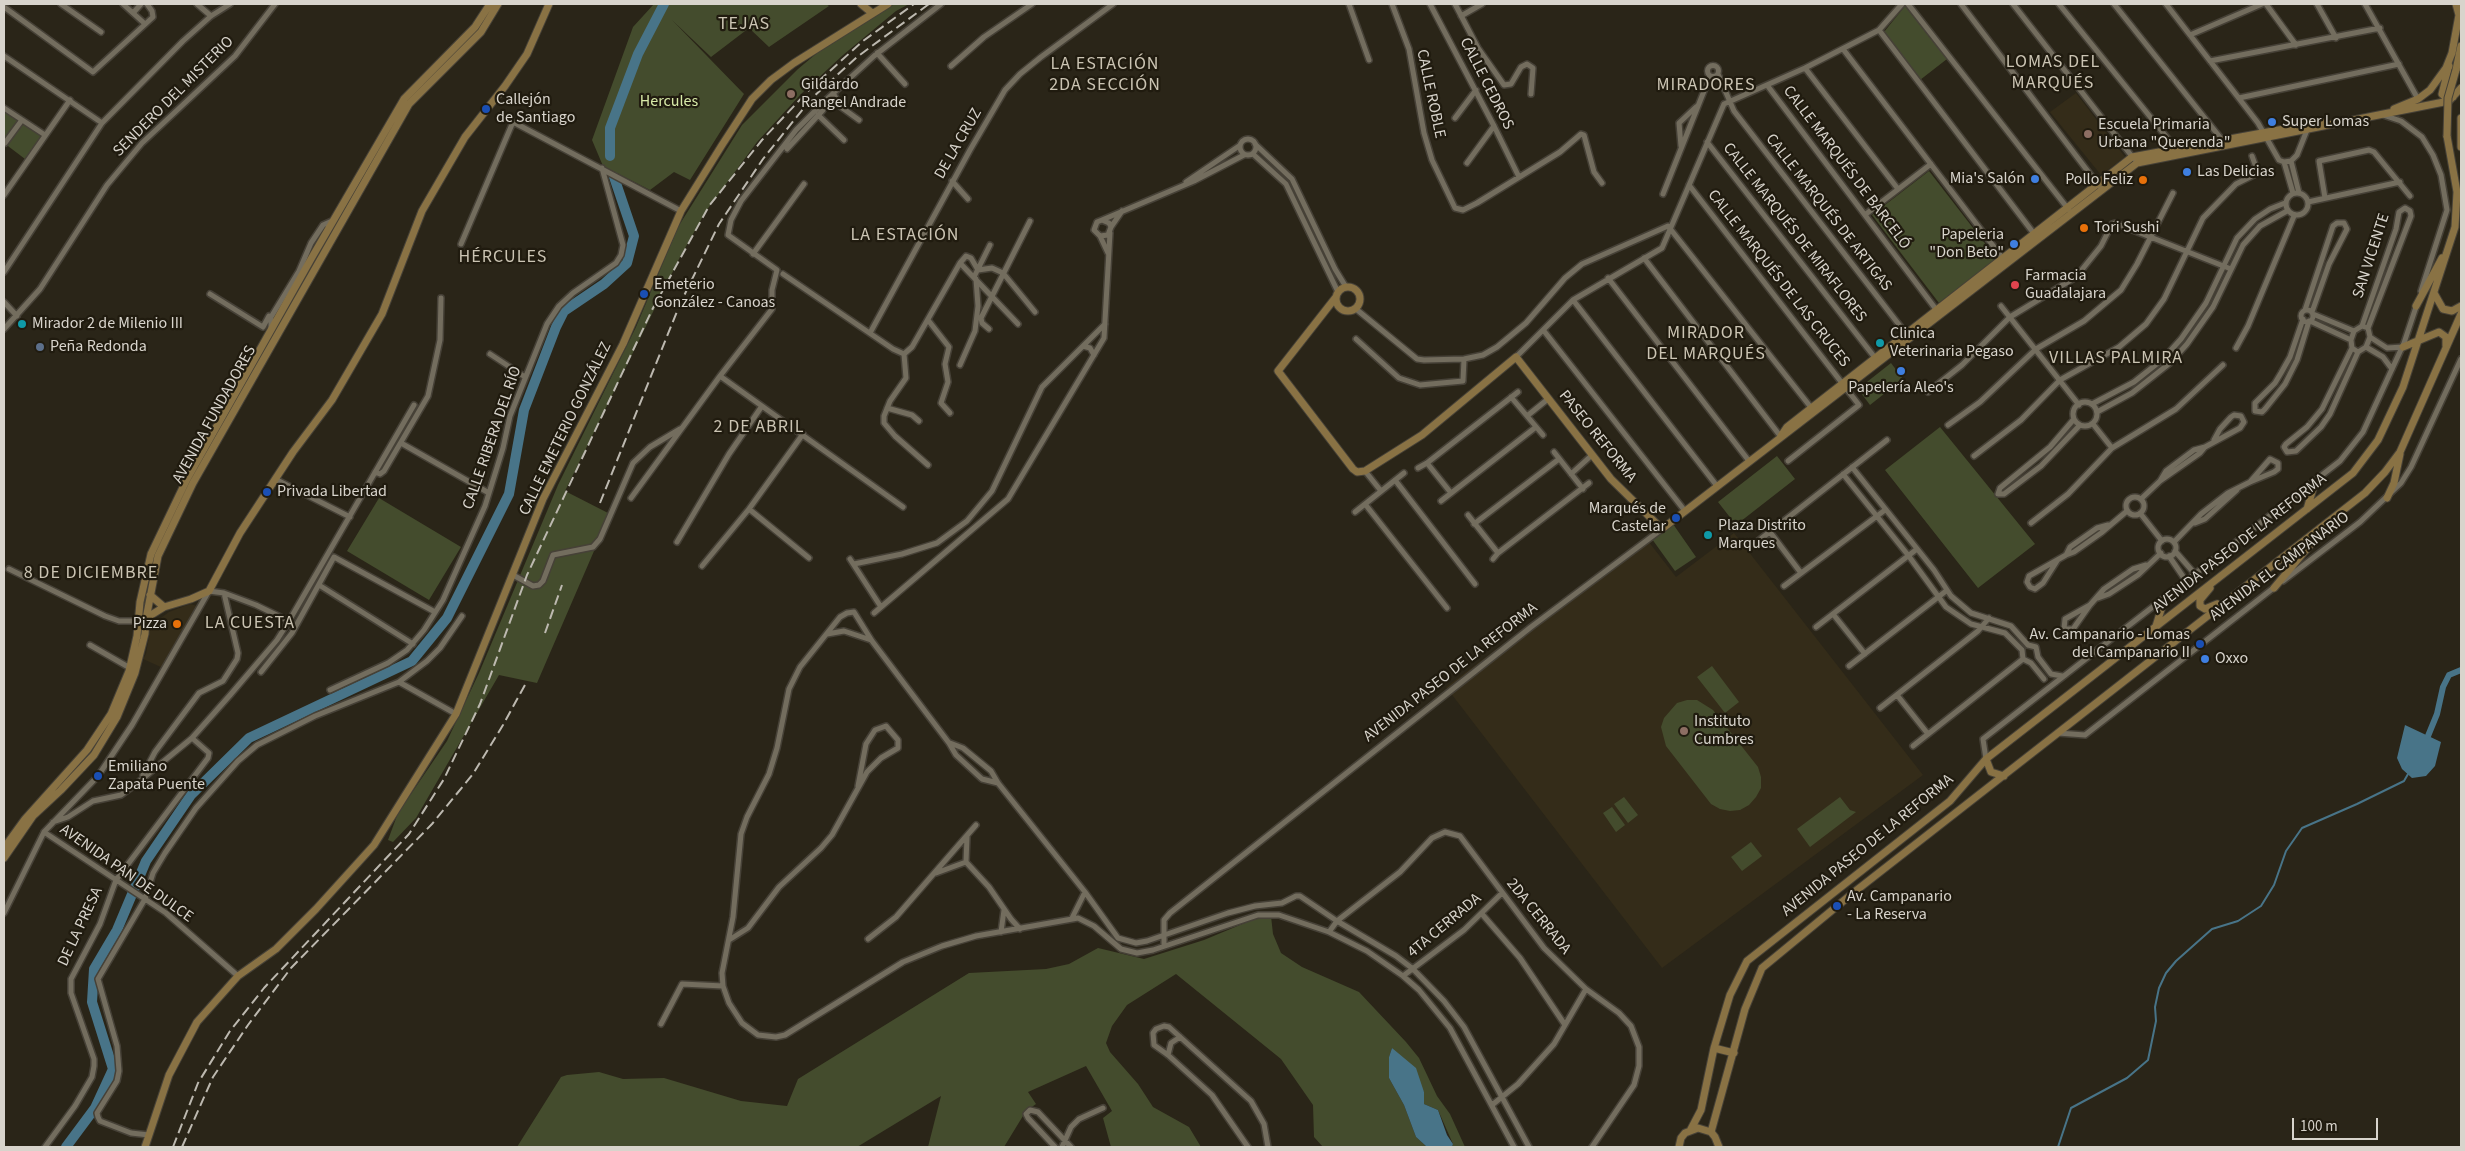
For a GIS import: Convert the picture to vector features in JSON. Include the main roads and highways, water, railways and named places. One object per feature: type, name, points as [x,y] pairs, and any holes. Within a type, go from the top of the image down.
[{"type":"water","points":[[2405,725],[2441,742],[2435,766],[2426,776],[2412,778],[2402,769],[2397,758]]},
{"type":"water","points":[[1392,1048],[1416,1068],[1424,1092],[1424,1104],[1438,1110],[1447,1135],[1453,1144],[1452,1147],[1427,1147],[1416,1137],[1404,1105],[1389,1078],[1389,1057]]},
{"type":"waterway","points":[[610,156],[610,128],[638,54],[664,4]]},
{"type":"waterway","points":[[66,1147],[95,1108],[113,1069],[92,1002],[94,969],[117,930],[146,861],[191,795],[249,738],[412,661],[447,618],[509,494],[524,410],[564,311],[604,284],[627,263],[634,236],[614,177]]},
{"type":"waterway","points":[[2428,736],[2437,714],[2443,687],[2449,675],[2461,670]]},
{"type":"waterway","points":[[2058,1147],[2071,1108],[2127,1078],[2148,1060],[2156,1021],[2155,1007],[2159,988],[2166,973],[2176,961],[2212,929],[2238,921],[2261,906],[2274,885],[2286,851],[2302,828],[2404,781],[2408,774]]},
{"type":"railway","points":[[173,1147],[198,1083],[230,1031],[264,988],[409,834],[444,779],[480,704],[527,575],[652,310],[709,206],[762,140],[811,88],[863,41],[914,4]]},
{"type":"railway","points":[[600,503],[680,304],[719,224],[763,159],[811,99],[857,57],[929,4]]},
{"type":"railway","points":[[545,633],[562,585]]},
{"type":"railway","points":[[182,1147],[213,1077],[248,1025],[291,968],[432,824],[473,774],[526,683]]},
{"type":"place","name":"Gildardo Rangel Andrade","points":[[791,94]]},
{"type":"place","name":"Callejón de Santiago","points":[[486,109]]},
{"type":"place","name":"Super Lomas","points":[[2272,122]]},
{"type":"place","name":"Escuela Primaria Urbana \"Querenda\"","points":[[2088,134]]},
{"type":"place","name":"Las Delicias","points":[[2187,172]]},
{"type":"place","name":"Mia's Salón","points":[[2035,179]]},
{"type":"place","name":"Pollo Feliz","points":[[2143,180]]},
{"type":"place","name":"Tori Sushi","points":[[2084,228]]},
{"type":"place","name":"Papeleria \"Don Beto\"","points":[[2014,244]]},
{"type":"place","name":"Farmacia Guadalajara","points":[[2015,285]]},
{"type":"place","name":"Emeterio González - Canoas","points":[[644,294]]},
{"type":"place","name":"Mirador 2 de Milenio III","points":[[22,324]]},
{"type":"place","name":"Clinica Veterinaria Pegaso","points":[[1880,343]]},
{"type":"place","name":"Peña Redonda","points":[[40,347]]},
{"type":"place","name":"Papelería Aleo's","points":[[1901,371]]},
{"type":"place","name":"Privada Libertad","points":[[267,492]]},
{"type":"place","name":"Marqués de Castelar","points":[[1676,518]]},
{"type":"place","name":"Plaza Distrito Marques","points":[[1708,535]]},
{"type":"place","name":"Pizza","points":[[177,624]]},
{"type":"place","name":"Av. Campanario - Lomas del Campanario II","points":[[2200,644]]},
{"type":"place","name":"Oxxo","points":[[2205,659]]},
{"type":"place","name":"Instituto Cumbres","points":[[1684,731]]},
{"type":"place","name":"Emiliano Zapata Puente","points":[[98,776]]},
{"type":"place","name":"Av. Campanario - La Reserva","points":[[1837,906]]},
{"type":"district","name":"TEJAS","points":[[744,25]]},
{"type":"district","name":"LOMAS DEL MARQUÉS","points":[[2053,73]]},
{"type":"district","name":"LA ESTACIÓN 2DA SECCIÓN","points":[[1105,75]]},
{"type":"district","name":"MIRADORES","points":[[1706,86]]},
{"type":"district","name":"LA ESTACIÓN","points":[[905,236]]},
{"type":"district","name":"HÉRCULES","points":[[503,258]]},
{"type":"district","name":"MIRADOR DEL MARQUÉS","points":[[1706,344]]},
{"type":"district","name":"VILLAS PALMIRA","points":[[2116,359]]},
{"type":"district","name":"2 DE ABRIL","points":[[759,428]]},
{"type":"district","name":"8 DE DICIEMBRE","points":[[91,574]]},
{"type":"district","name":"LA CUESTA","points":[[250,624]]},
{"type":"park label","name":"Hercules","points":[[669,102]]}]
